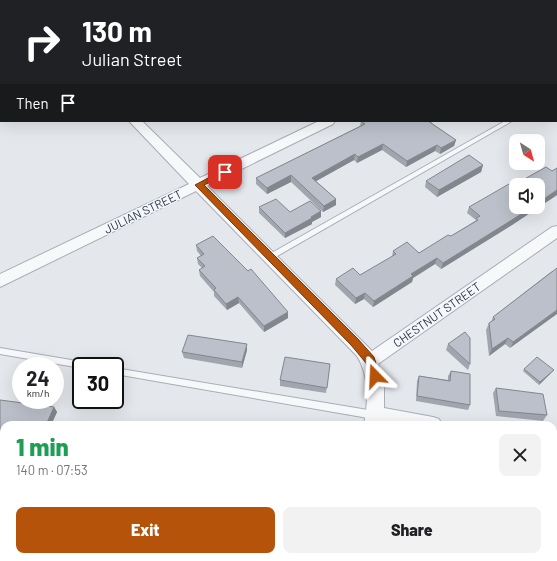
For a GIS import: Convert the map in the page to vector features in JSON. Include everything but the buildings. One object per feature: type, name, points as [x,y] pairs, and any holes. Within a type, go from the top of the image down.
[{"type":"street","points":[[136,122],[355,342],[370,360],[375,376],[374,420],[386,421]]},
{"type":"street","name":"JULIAN STREET","points":[[0,281],[327,122]]},
{"type":"street","name":"CHESTNUT STREET","points":[[370,360],[557,231]]},
{"type":"lane","points":[[270,257],[507,122]]},
{"type":"lane","points":[[0,351],[72,363]]},
{"type":"lane","points":[[124,372],[374,420]]},
{"type":"route","points":[[225,172],[198,185],[355,342],[370,360],[374,368],[375,376]]}]
